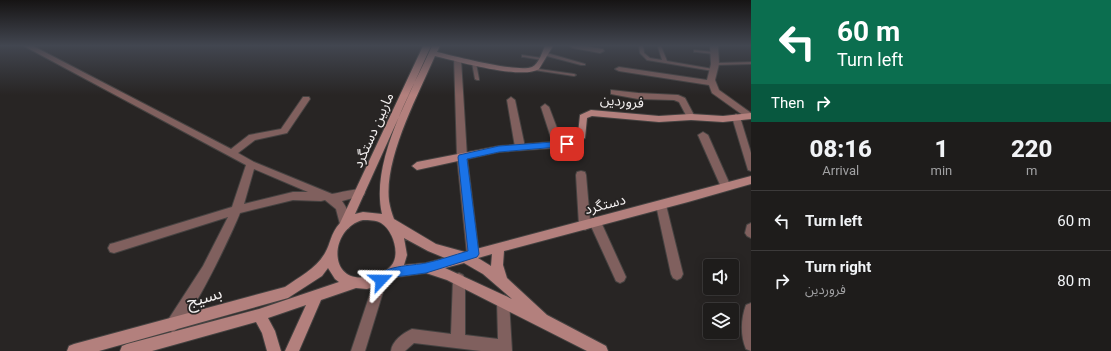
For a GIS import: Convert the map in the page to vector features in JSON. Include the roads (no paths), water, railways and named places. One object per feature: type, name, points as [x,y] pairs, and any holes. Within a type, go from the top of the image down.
[{"type":"main road","name":"ماربین دستگرد","points":[[345,225],[379,150],[425,62]]},
{"type":"main road","name":"ماربین دستگرد","points":[[389,222],[384,201],[384,188],[392,153],[398,132],[426,62]]},
{"type":"main road","points":[[474,63],[502,68],[527,70],[534,69],[539,62]]},
{"type":"main road","name":"فروردین","points":[[417,166],[499,149],[567,144],[582,136],[583,117],[590,113],[659,119],[691,117],[723,119],[750,116]]},
{"type":"main road","points":[[379,150],[384,146],[388,146],[391,147],[392,153]]},
{"type":"main road","name":"دستگرد","points":[[394,272],[426,268],[751,180]]},
{"type":"main road","points":[[127,351],[259,315],[355,283],[381,280],[394,272],[400,261],[400,243],[389,222],[380,218],[363,216],[355,218],[345,225],[336,238],[330,256],[332,264],[336,272],[343,279],[355,283]]},
{"type":"main road","name":"دستگرد","points":[[389,222],[413,239],[426,245],[441,251],[470,256]]},
{"type":"main road","points":[[499,247],[496,262],[503,283]]},
{"type":"main road","name":"بسیج","points":[[74,351],[173,325],[288,292],[318,272],[330,256]]},
{"type":"main road","points":[[470,256],[503,283],[542,320]]},
{"type":"main road","points":[[426,268],[459,279],[542,320],[594,349]]},
{"type":"main road","points":[[292,351],[316,296]]},
{"type":"main road","points":[[259,315],[268,331],[274,351]]},
{"type":"street","points":[[59,62],[231,154],[331,198],[339,204],[343,210],[345,225]]},
{"type":"street","points":[[457,62],[462,157],[470,256]]},
{"type":"street","points":[[714,62],[712,82],[715,90],[750,116]]},
{"type":"street","points":[[619,69],[712,82]]},
{"type":"street","points":[[614,92],[638,96],[675,97],[682,100],[691,117]]},
{"type":"street","points":[[231,154],[252,137],[284,131],[306,100]]},
{"type":"street","points":[[511,100],[520,147]]},
{"type":"street","points":[[545,107],[558,144]]},
{"type":"street","points":[[736,117],[743,147],[751,167]]},
{"type":"street","points":[[703,135],[726,187]]},
{"type":"street","points":[[173,325],[192,297],[237,210],[252,164]]},
{"type":"street","points":[[581,175],[590,224],[620,277]]},
{"type":"street","points":[[114,248],[237,210],[293,196],[313,195],[331,198],[345,197],[360,192]]},
{"type":"street","points":[[661,205],[677,274]]},
{"type":"street","points":[[751,228],[751,233]]},
{"type":"street","points":[[458,342],[459,279]]},
{"type":"street","points":[[358,351],[381,280]]},
{"type":"street","points":[[398,351],[398,348],[412,336],[458,342],[477,347],[505,349],[503,301]]},
{"type":"street","points":[[751,309],[748,320],[751,344]]},
{"type":"lane","points":[[575,62],[583,64]]},
{"type":"lane","points":[[676,62],[714,67],[751,63]]},
{"type":"lane","points":[[474,63],[477,79]]},
{"type":"lane","points":[[534,69],[574,75]]}]
